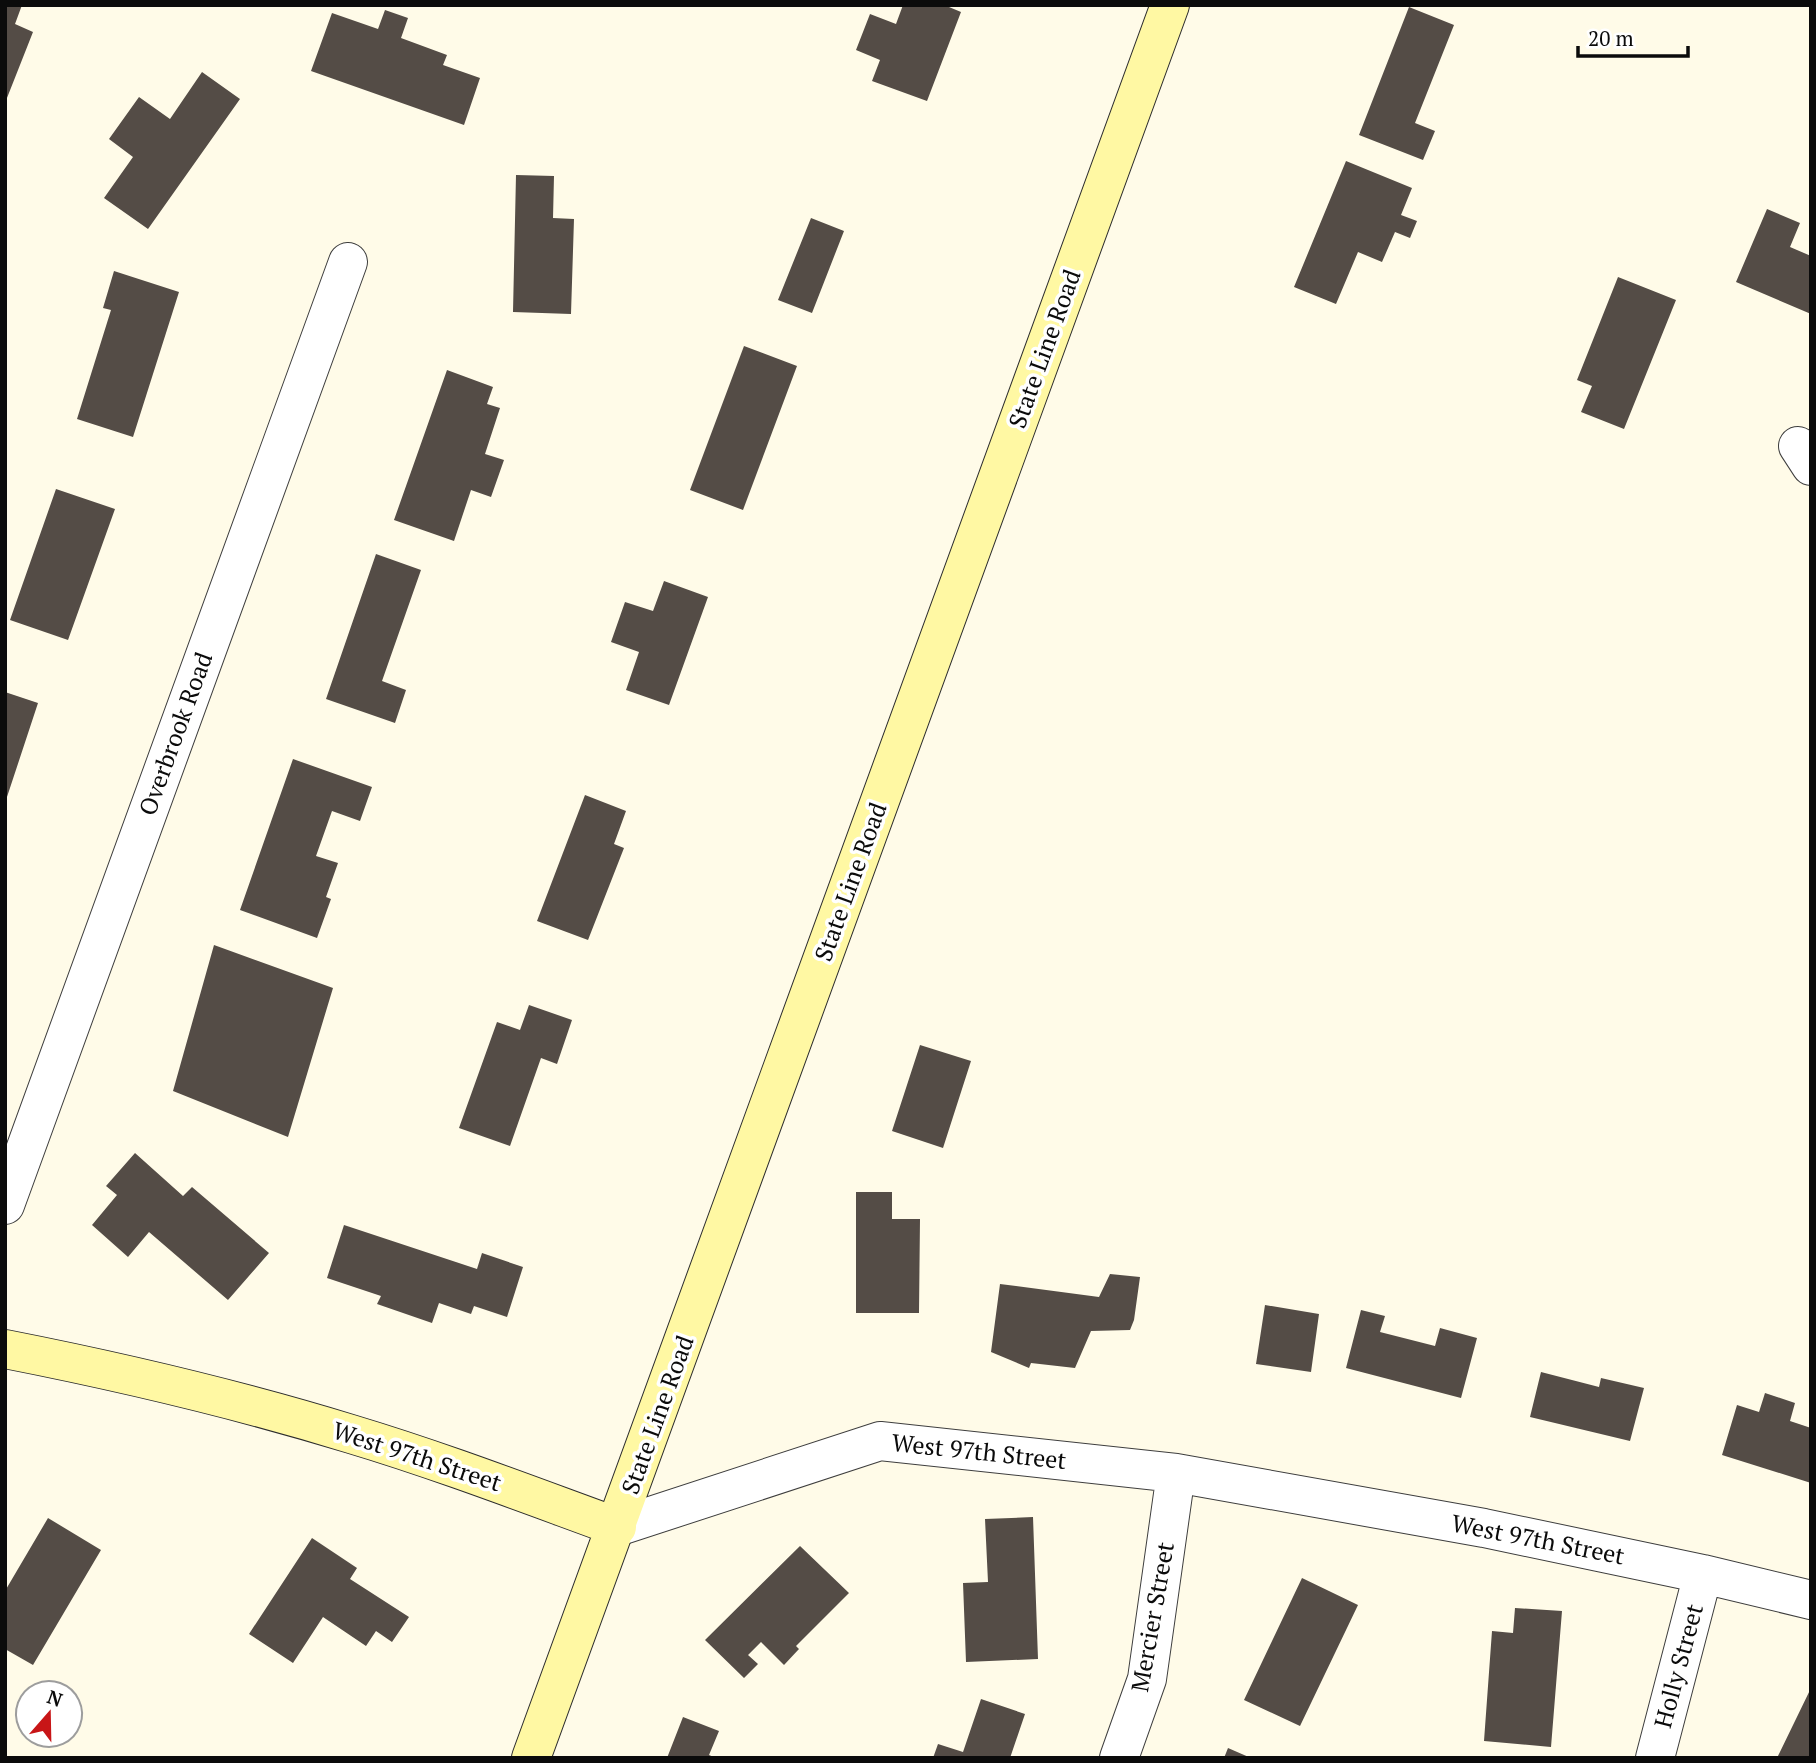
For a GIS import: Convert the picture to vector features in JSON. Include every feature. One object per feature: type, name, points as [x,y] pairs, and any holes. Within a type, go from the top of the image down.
[{"type":"main road","name":"State Line Road","points":[[531,1758],[1170,5]]},
{"type":"main road","name":"West 97th Street","points":[[5,1349],[142,1376],[349,1433],[442,1463],[617,1527]]},
{"type":"street","name":"Overbrook Road","points":[[5,1205],[348,262]]},
{"type":"street","name":"West 97th Street","points":[[617,1527],[880,1441],[1176,1473],[1484,1528],[1703,1574],[1811,1600]]},
{"type":"street","name":"Mercier Street","points":[[1119,1758],[1147,1679],[1176,1473]]},
{"type":"street","name":"Holly Street","points":[[1655,1758],[1703,1574]]},
{"type":"building","points":[[5,5],[22,5],[15,24],[33,32],[5,103]]},
{"type":"building","points":[[903,5],[949,5],[961,12],[927,101],[872,81],[880,60],[856,50],[870,14],[896,24]]},
{"type":"building","points":[[1409,7],[1454,25],[1415,123],[1435,131],[1423,160],[1359,135]]},
{"type":"building","points":[[385,10],[408,18],[401,38],[447,55],[443,65],[480,78],[464,125],[311,71],[332,13],[378,29]]},
{"type":"building","points":[[202,72],[240,99],[148,229],[104,198],[133,157],[109,139],[139,97],[170,119]]},
{"type":"building","points":[[1346,161],[1412,188],[1401,215],[1417,221],[1410,238],[1395,232],[1382,262],[1358,252],[1336,304],[1294,287]]},
{"type":"building","points":[[516,175],[554,176],[553,218],[574,219],[571,314],[513,312]]},
{"type":"building","points":[[1767,209],[1800,223],[1790,247],[1811,256],[1811,314],[1736,282]]},
{"type":"building","points":[[811,218],[844,231],[812,313],[778,300]]},
{"type":"building","points":[[114,271],[179,292],[133,437],[77,419],[111,310],[103,308]]},
{"type":"building","points":[[1618,277],[1676,300],[1624,429],[1581,412],[1592,386],[1577,380]]},
{"type":"building","points":[[744,346],[797,366],[743,510],[690,490]]},
{"type":"building","points":[[447,370],[493,387],[487,404],[500,408],[485,454],[504,460],[491,497],[471,490],[454,541],[394,520]]},
{"type":"building","points":[[56,489],[115,509],[68,640],[10,620]]},
{"type":"building","points":[[376,554],[421,570],[382,681],[406,690],[395,723],[326,699]]},
{"type":"building","points":[[664,581],[708,597],[669,705],[626,690],[639,652],[611,642],[625,602],[653,611]]},
{"type":"building","points":[[5,692],[38,703],[6,800],[5,800]]},
{"type":"building","points":[[293,759],[372,787],[360,821],[332,811],[316,856],[338,863],[326,897],[331,899],[317,938],[240,910]]},
{"type":"building","points":[[585,795],[626,811],[614,844],[624,848],[588,940],[537,921]]},
{"type":"building","points":[[214,945],[333,988],[288,1137],[173,1091]]},
{"type":"building","points":[[529,1005],[572,1020],[557,1064],[541,1058],[510,1146],[459,1128],[497,1022],[520,1030]]},
{"type":"building","points":[[920,1045],[971,1061],[943,1148],[892,1131]]},
{"type":"building","points":[[135,1153],[183,1196],[192,1187],[269,1253],[228,1300],[149,1232],[128,1257],[92,1225],[117,1195],[106,1186]]},
{"type":"building","points":[[856,1192],[892,1192],[892,1219],[920,1219],[919,1313],[856,1313]]},
{"type":"building","points":[[344,1225],[477,1269],[482,1253],[523,1267],[507,1317],[474,1306],[471,1314],[439,1303],[432,1323],[377,1304],[381,1296],[327,1278]]},
{"type":"building","points":[[1110,1274],[1140,1277],[1134,1320],[1130,1330],[1091,1331],[1075,1368],[1031,1363],[1029,1368],[991,1352],[1000,1284],[1099,1297]]},
{"type":"building","points":[[1265,1305],[1319,1314],[1311,1372],[1256,1364]]},
{"type":"building","points":[[1361,1310],[1385,1316],[1380,1332],[1435,1346],[1440,1328],[1477,1338],[1461,1398],[1346,1368]]},
{"type":"building","points":[[1541,1372],[1599,1387],[1601,1378],[1644,1388],[1630,1441],[1530,1417]]},
{"type":"building","points":[[1765,1393],[1795,1403],[1790,1421],[1811,1428],[1811,1483],[1722,1455],[1737,1405],[1759,1412]]},
{"type":"building","points":[[1033,1517],[1038,1659],[966,1662],[963,1583],[988,1582],[985,1519]]},
{"type":"building","points":[[48,1518],[101,1550],[33,1665],[5,1649],[5,1591]]},
{"type":"building","points":[[312,1538],[357,1568],[350,1579],[409,1617],[392,1642],[376,1631],[366,1646],[323,1617],[293,1663],[249,1634]]},
{"type":"building","points":[[800,1546],[849,1593],[796,1646],[799,1649],[784,1665],[761,1642],[748,1655],[758,1664],[744,1678],[705,1640]]},
{"type":"building","points":[[1302,1578],[1358,1605],[1300,1726],[1244,1700]]},
{"type":"building","points":[[1515,1608],[1562,1611],[1551,1747],[1484,1741],[1492,1631],[1513,1633]]},
{"type":"building","points":[[1811,1688],[1811,1758],[1777,1758]]},
{"type":"building","points":[[981,1699],[1025,1714],[1010,1758],[933,1758],[938,1744],[963,1752]]},
{"type":"building","points":[[683,1717],[719,1731],[709,1755],[716,1758],[667,1758]]},
{"type":"building","points":[[1228,1748],[1251,1758],[1224,1758]]}]
